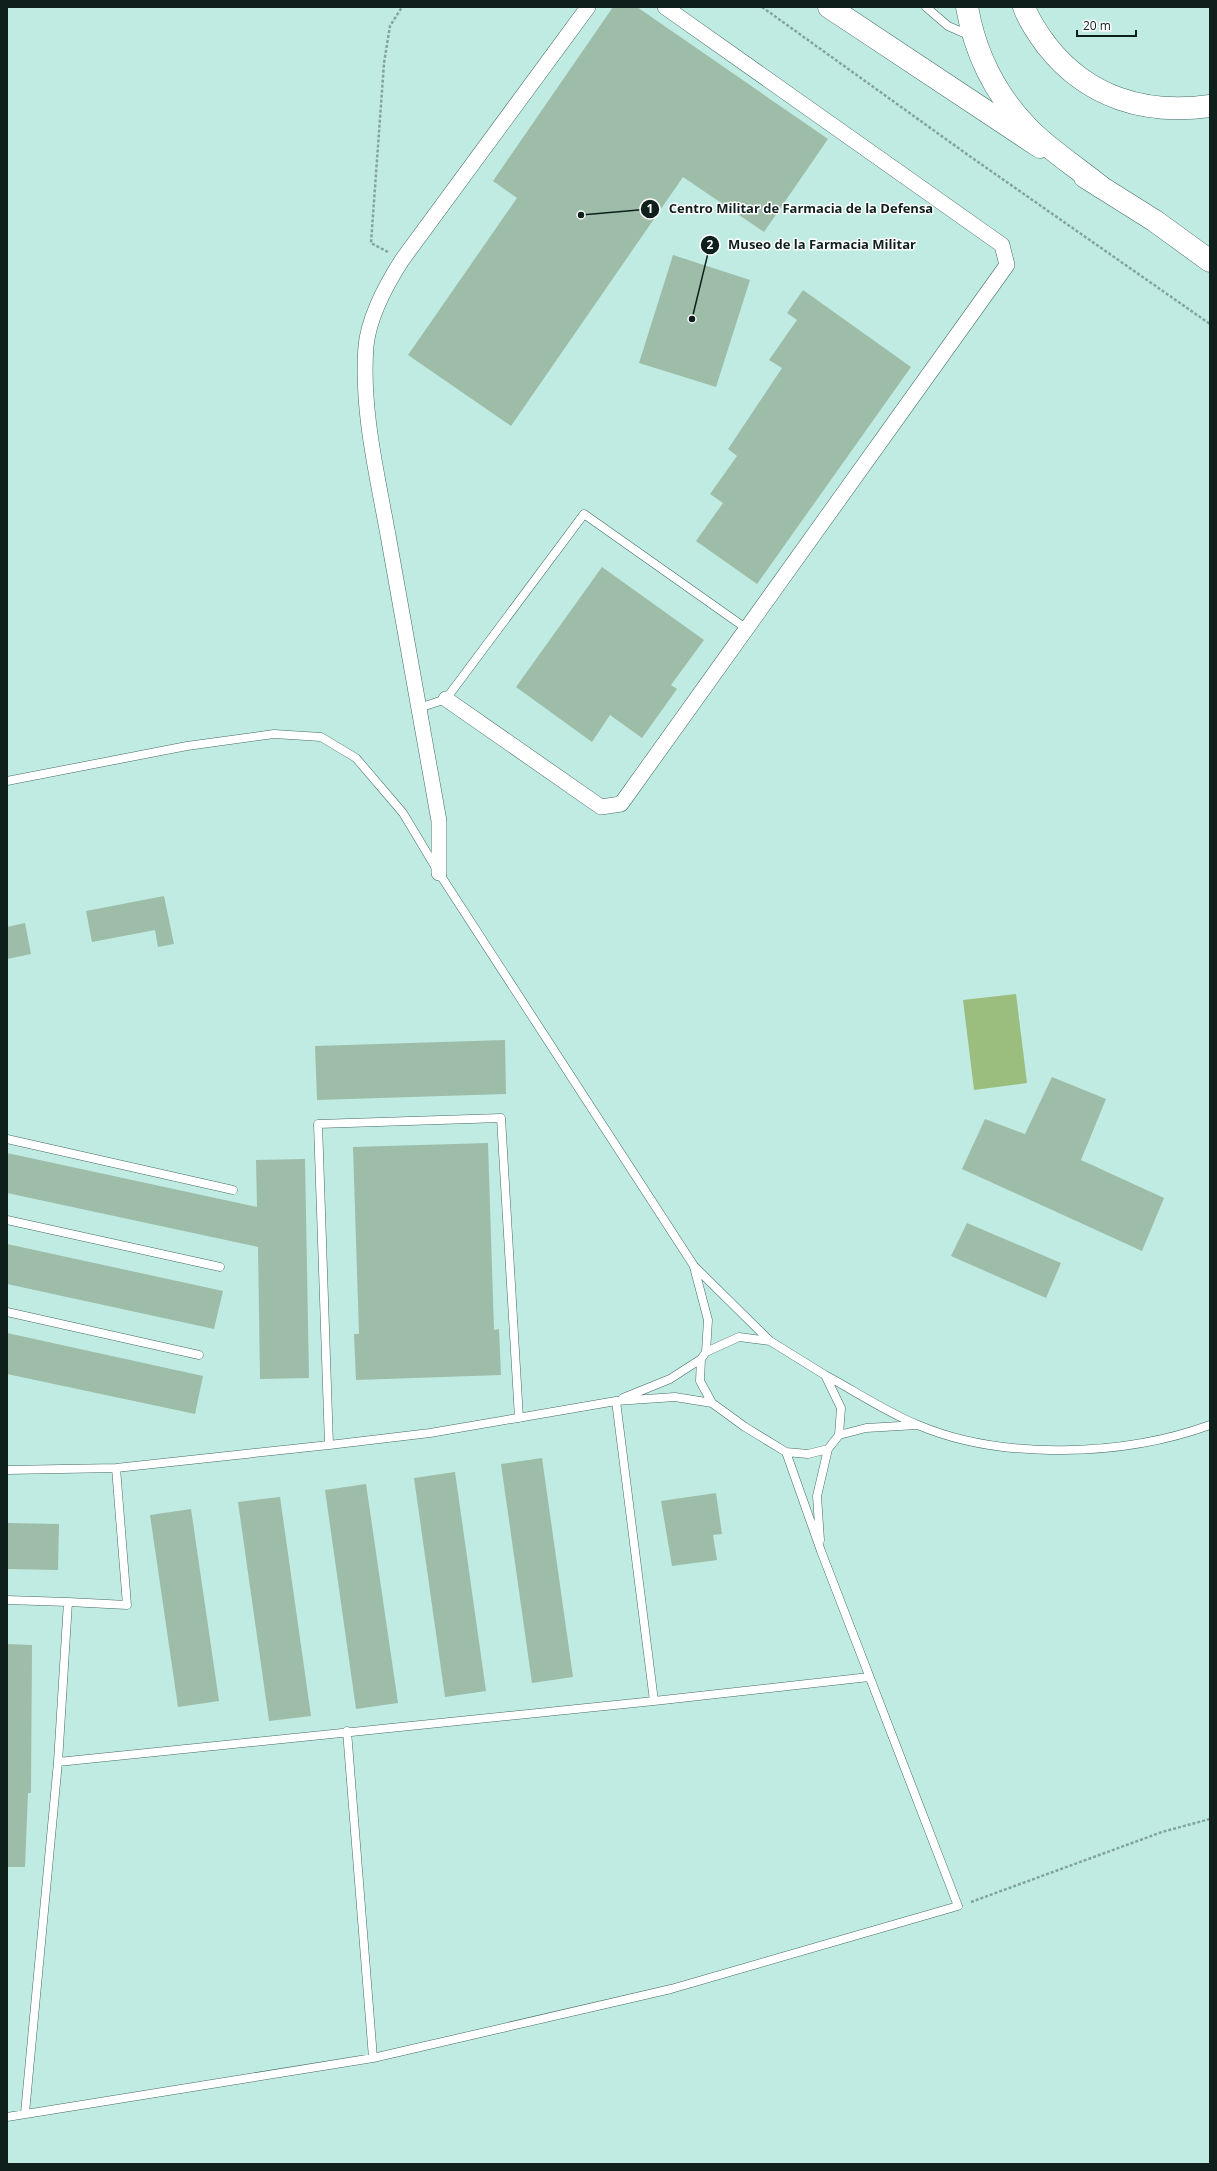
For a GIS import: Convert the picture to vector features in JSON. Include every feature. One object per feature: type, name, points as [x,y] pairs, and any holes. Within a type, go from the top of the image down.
[{"type":"main road","points":[[829,7],[1101,187],[1155,221],[1210,262]]},
{"type":"main road","points":[[967,7],[973,37],[980,59],[999,93],[1028,128],[1101,187]]},
{"type":"main road","points":[[1024,7],[1038,34],[1056,58],[1073,73],[1092,86],[1115,98],[1138,105],[1164,109],[1189,109],[1210,106]]},
{"type":"street","points":[[440,873],[439,821],[374,456],[366,388],[366,345],[376,309],[390,279],[402,260],[588,7]]},
{"type":"street","points":[[446,699],[601,807],[621,804],[1007,264],[1002,245],[665,7]]},
{"type":"lane","points":[[926,7],[948,26],[973,37]]},
{"type":"lane","points":[[419,708],[446,699],[584,514],[747,629]]},
{"type":"lane","points":[[7,781],[187,746],[274,734],[321,737],[356,758],[403,813],[440,873],[694,1266],[770,1340],[825,1375],[918,1425],[952,1436],[1007,1448],[1065,1450],[1132,1445],[1210,1425]]},
{"type":"lane","points":[[328,1445],[318,1124],[501,1118],[519,1418]]},
{"type":"lane","points":[[7,1139],[233,1190]]},
{"type":"lane","points":[[7,1220],[220,1267]]},
{"type":"lane","points":[[694,1266],[708,1320],[706,1352]]},
{"type":"lane","points":[[7,1312],[199,1355]]},
{"type":"lane","points":[[616,1401],[670,1379],[701,1359],[706,1352],[739,1337],[770,1340]]},
{"type":"lane","points":[[701,1359],[700,1381],[712,1403],[745,1427],[786,1452],[808,1454],[828,1449]]},
{"type":"lane","points":[[821,1551],[817,1496],[828,1449],[839,1435],[841,1408],[825,1375]]},
{"type":"lane","points":[[7,1470],[116,1468],[328,1445],[430,1433],[616,1401],[675,1397],[712,1403]]},
{"type":"lane","points":[[616,1401],[654,1701]]},
{"type":"lane","points":[[839,1435],[866,1428],[918,1425]]},
{"type":"lane","points":[[7,2117],[373,2058],[671,1989],[958,1906],[821,1551],[786,1452]]},
{"type":"lane","points":[[7,1600],[127,1605],[116,1468]]},
{"type":"lane","points":[[26,2113],[58,1762],[68,1602]]},
{"type":"lane","points":[[58,1762],[347,1731],[654,1701],[869,1677]]},
{"type":"lane","points":[[347,1731],[373,2058]]},
{"type":"path","points":[[402,7],[390,26],[384,63],[370,243],[402,260]]},
{"type":"path","points":[[762,7],[968,155],[1210,324]]},
{"type":"path","points":[[958,1906],[1162,1832],[1210,1818]]},
{"type":"green space","points":[[1016,994],[1027,1083],[974,1090],[963,1000]]},
{"type":"building","points":[[613,7],[637,7],[828,139],[764,232],[683,177],[511,426],[408,355],[517,198],[493,181]]},
{"type":"building","points":[[673,255],[750,280],[716,387],[639,363]]},
{"type":"building","points":[[803,290],[911,367],[757,584],[696,541],[723,503],[710,494],[737,456],[728,449],[782,368],[769,360],[797,320],[787,313]]},
{"type":"building","points":[[602,567],[704,640],[671,685],[677,689],[642,738],[610,715],[592,742],[516,687]]},
{"type":"building","points":[[164,896],[174,944],[158,947],[155,930],[92,942],[86,911]]},
{"type":"building","points":[[25,923],[31,954],[7,959],[7,927]]},
{"type":"building","points":[[505,1040],[506,1094],[317,1100],[315,1046]]},
{"type":"building","points":[[1052,1077],[1106,1099],[1081,1160],[1164,1198],[1142,1251],[962,1169],[985,1119],[1025,1134]]},
{"type":"building","points":[[488,1143],[494,1330],[499,1329],[501,1375],[356,1380],[354,1334],[359,1334],[353,1147]]},
{"type":"building","points":[[7,1153],[257,1207],[256,1160],[305,1159],[309,1378],[260,1379],[258,1247],[7,1193]]},
{"type":"building","points":[[967,1223],[1061,1263],[1046,1298],[951,1256]]},
{"type":"building","points":[[7,1244],[223,1291],[214,1329],[7,1284]]},
{"type":"building","points":[[7,1333],[203,1376],[195,1414],[7,1374]]},
{"type":"building","points":[[542,1458],[573,1677],[532,1683],[501,1464]]},
{"type":"building","points":[[455,1472],[486,1691],[445,1697],[414,1478]]},
{"type":"building","points":[[366,1484],[398,1703],[356,1709],[325,1490]]},
{"type":"building","points":[[716,1493],[722,1534],[713,1535],[717,1560],[672,1566],[661,1501]]},
{"type":"building","points":[[280,1497],[311,1716],[269,1721],[238,1502]]},
{"type":"building","points":[[191,1509],[219,1701],[178,1707],[150,1515]]},
{"type":"building","points":[[7,1523],[59,1524],[58,1570],[7,1569]]},
{"type":"building","points":[[7,1644],[32,1645],[31,1793],[28,1793],[25,1867],[7,1867]]},
{"type":"place","name":"Centro Militar de Farmacia de la Defensa","points":[[581,215]]},
{"type":"place","name":"Museo de la Farmacia Militar","points":[[692,319]]}]
